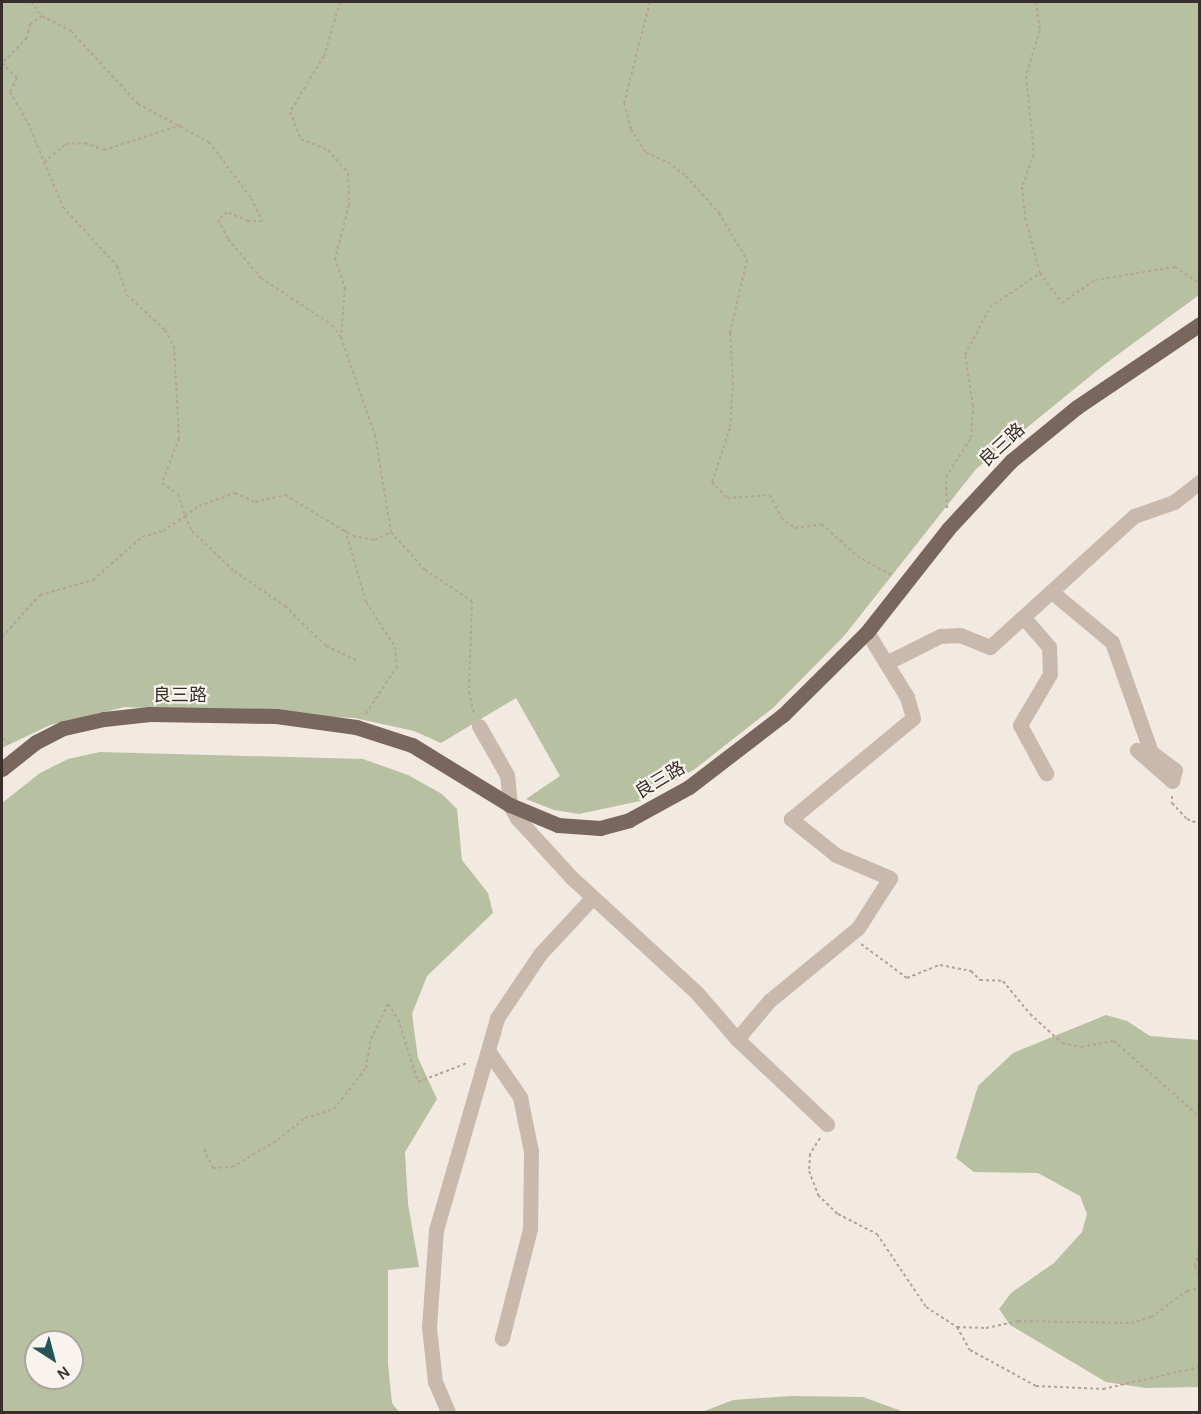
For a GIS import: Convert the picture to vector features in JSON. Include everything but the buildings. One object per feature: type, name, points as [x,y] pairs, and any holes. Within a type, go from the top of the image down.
[{"type":"main road","name":"良三路","points":[[2,769],[36,742],[64,728],[104,719],[150,714],[276,716],[356,727],[412,745],[510,805],[536,818],[577,828],[600,828],[629,820],[688,787],[751,741],[816,685],[867,632],[948,529],[1043,434],[1200,324]]},
{"type":"street","points":[[886,663],[939,636],[960,635],[990,647],[1134,516],[1174,502],[1200,482]]},
{"type":"street","points":[[1052,592],[1112,642],[1151,752],[1175,770],[1172,781],[1137,750]]},
{"type":"street","points":[[1024,618],[1049,647],[1050,674],[1020,725],[1046,773]]},
{"type":"street","points":[[737,1039],[769,1001],[850,934],[890,878],[836,855],[791,819],[913,718],[908,697],[867,632]]},
{"type":"street","points":[[479,726],[507,775],[510,805],[534,838],[592,898],[697,993],[737,1039],[827,1124]]},
{"type":"street","points":[[448,1413],[435,1382],[429,1327],[436,1230],[489,1053],[497,1018],[540,954],[592,898]]},
{"type":"street","points":[[489,1053],[520,1097],[531,1151],[530,1229],[502,1338]]},
{"type":"path","points":[[31,2],[42,16],[71,31],[138,104],[209,142],[251,198],[262,221],[248,221],[226,212],[218,220],[245,262],[273,288],[332,325],[342,337],[375,435],[391,532],[425,570],[472,601],[469,692],[479,726]]},
{"type":"path","points":[[340,2],[324,56],[290,112],[301,140],[328,150],[348,173],[349,205],[335,258],[345,288],[342,337]]},
{"type":"path","points":[[650,2],[624,103],[631,129],[646,153],[668,162],[686,177],[719,213],[747,260],[730,333],[734,382],[730,428],[712,482],[727,498],[751,494],[770,495],[781,518],[795,528],[822,524],[857,556],[905,584]]},
{"type":"path","points":[[1036,2],[1040,30],[1026,76],[1034,154],[1022,187],[1025,218],[1040,273],[1062,303],[1095,279],[1175,267],[1200,284]]},
{"type":"path","points":[[42,16],[30,24],[27,38],[2,63],[17,78],[10,92],[63,207],[117,266],[127,295],[165,330],[174,346],[179,438],[162,483],[178,494],[192,531],[234,571],[285,606],[326,646],[358,662]]},
{"type":"path","points":[[44,162],[66,144],[86,143],[104,150],[181,125]]},
{"type":"path","points":[[948,529],[945,477],[971,438],[973,406],[965,355],[990,307],[1040,273]]},
{"type":"path","points":[[2,638],[40,595],[93,580],[142,537],[163,531],[199,506],[235,493],[255,502],[285,495],[345,530],[375,540],[391,532]]},
{"type":"path","points":[[345,530],[366,602],[395,647],[397,666],[356,727]]},
{"type":"path","points":[[1172,781],[1172,803],[1187,819],[1200,824]]},
{"type":"path","points":[[850,934],[880,961],[907,978],[940,965],[971,971],[980,980],[1003,981],[1030,1014],[1062,1043],[1081,1047],[1114,1041],[1200,1117]]},
{"type":"path","points":[[204,1149],[213,1168],[232,1167],[278,1140],[305,1118],[334,1109],[366,1068],[371,1039],[388,1004],[398,1019],[418,1082],[489,1053]]},
{"type":"path","points":[[827,1124],[810,1154],[810,1172],[818,1195],[838,1214],[877,1234],[926,1307],[957,1327],[970,1350],[1036,1386],[1103,1389],[1200,1366]]},
{"type":"path","points":[[1200,1246],[1195,1266],[1200,1277]]},
{"type":"path","points":[[957,1327],[986,1328],[1018,1321],[1131,1323],[1151,1317],[1187,1291],[1200,1288]]},
{"type":"green space","points":[[2,2],[1199,2],[1199,295],[1105,364],[976,469],[844,636],[774,707],[695,769],[640,801],[579,814],[554,810],[526,799],[560,776],[516,698],[441,743],[414,731],[355,718],[125,707],[50,725],[2,748]]},
{"type":"green space","points":[[100,752],[363,759],[408,775],[442,794],[457,809],[462,860],[488,893],[493,913],[427,976],[412,1014],[418,1058],[437,1099],[405,1152],[408,1204],[419,1267],[388,1270],[388,1364],[392,1403],[399,1412],[2,1412],[2,803],[40,773],[68,759]]},
{"type":"green space","points":[[1106,1015],[1127,1021],[1150,1036],[1199,1040],[1199,1387],[1146,1388],[1106,1382],[1010,1325],[999,1309],[1011,1293],[1054,1263],[1082,1232],[1087,1214],[1080,1196],[1038,1173],[974,1172],[956,1158],[978,1086],[1013,1053]]},
{"type":"green space","points":[[791,1396],[863,1397],[904,1412],[702,1412],[733,1400]]}]
